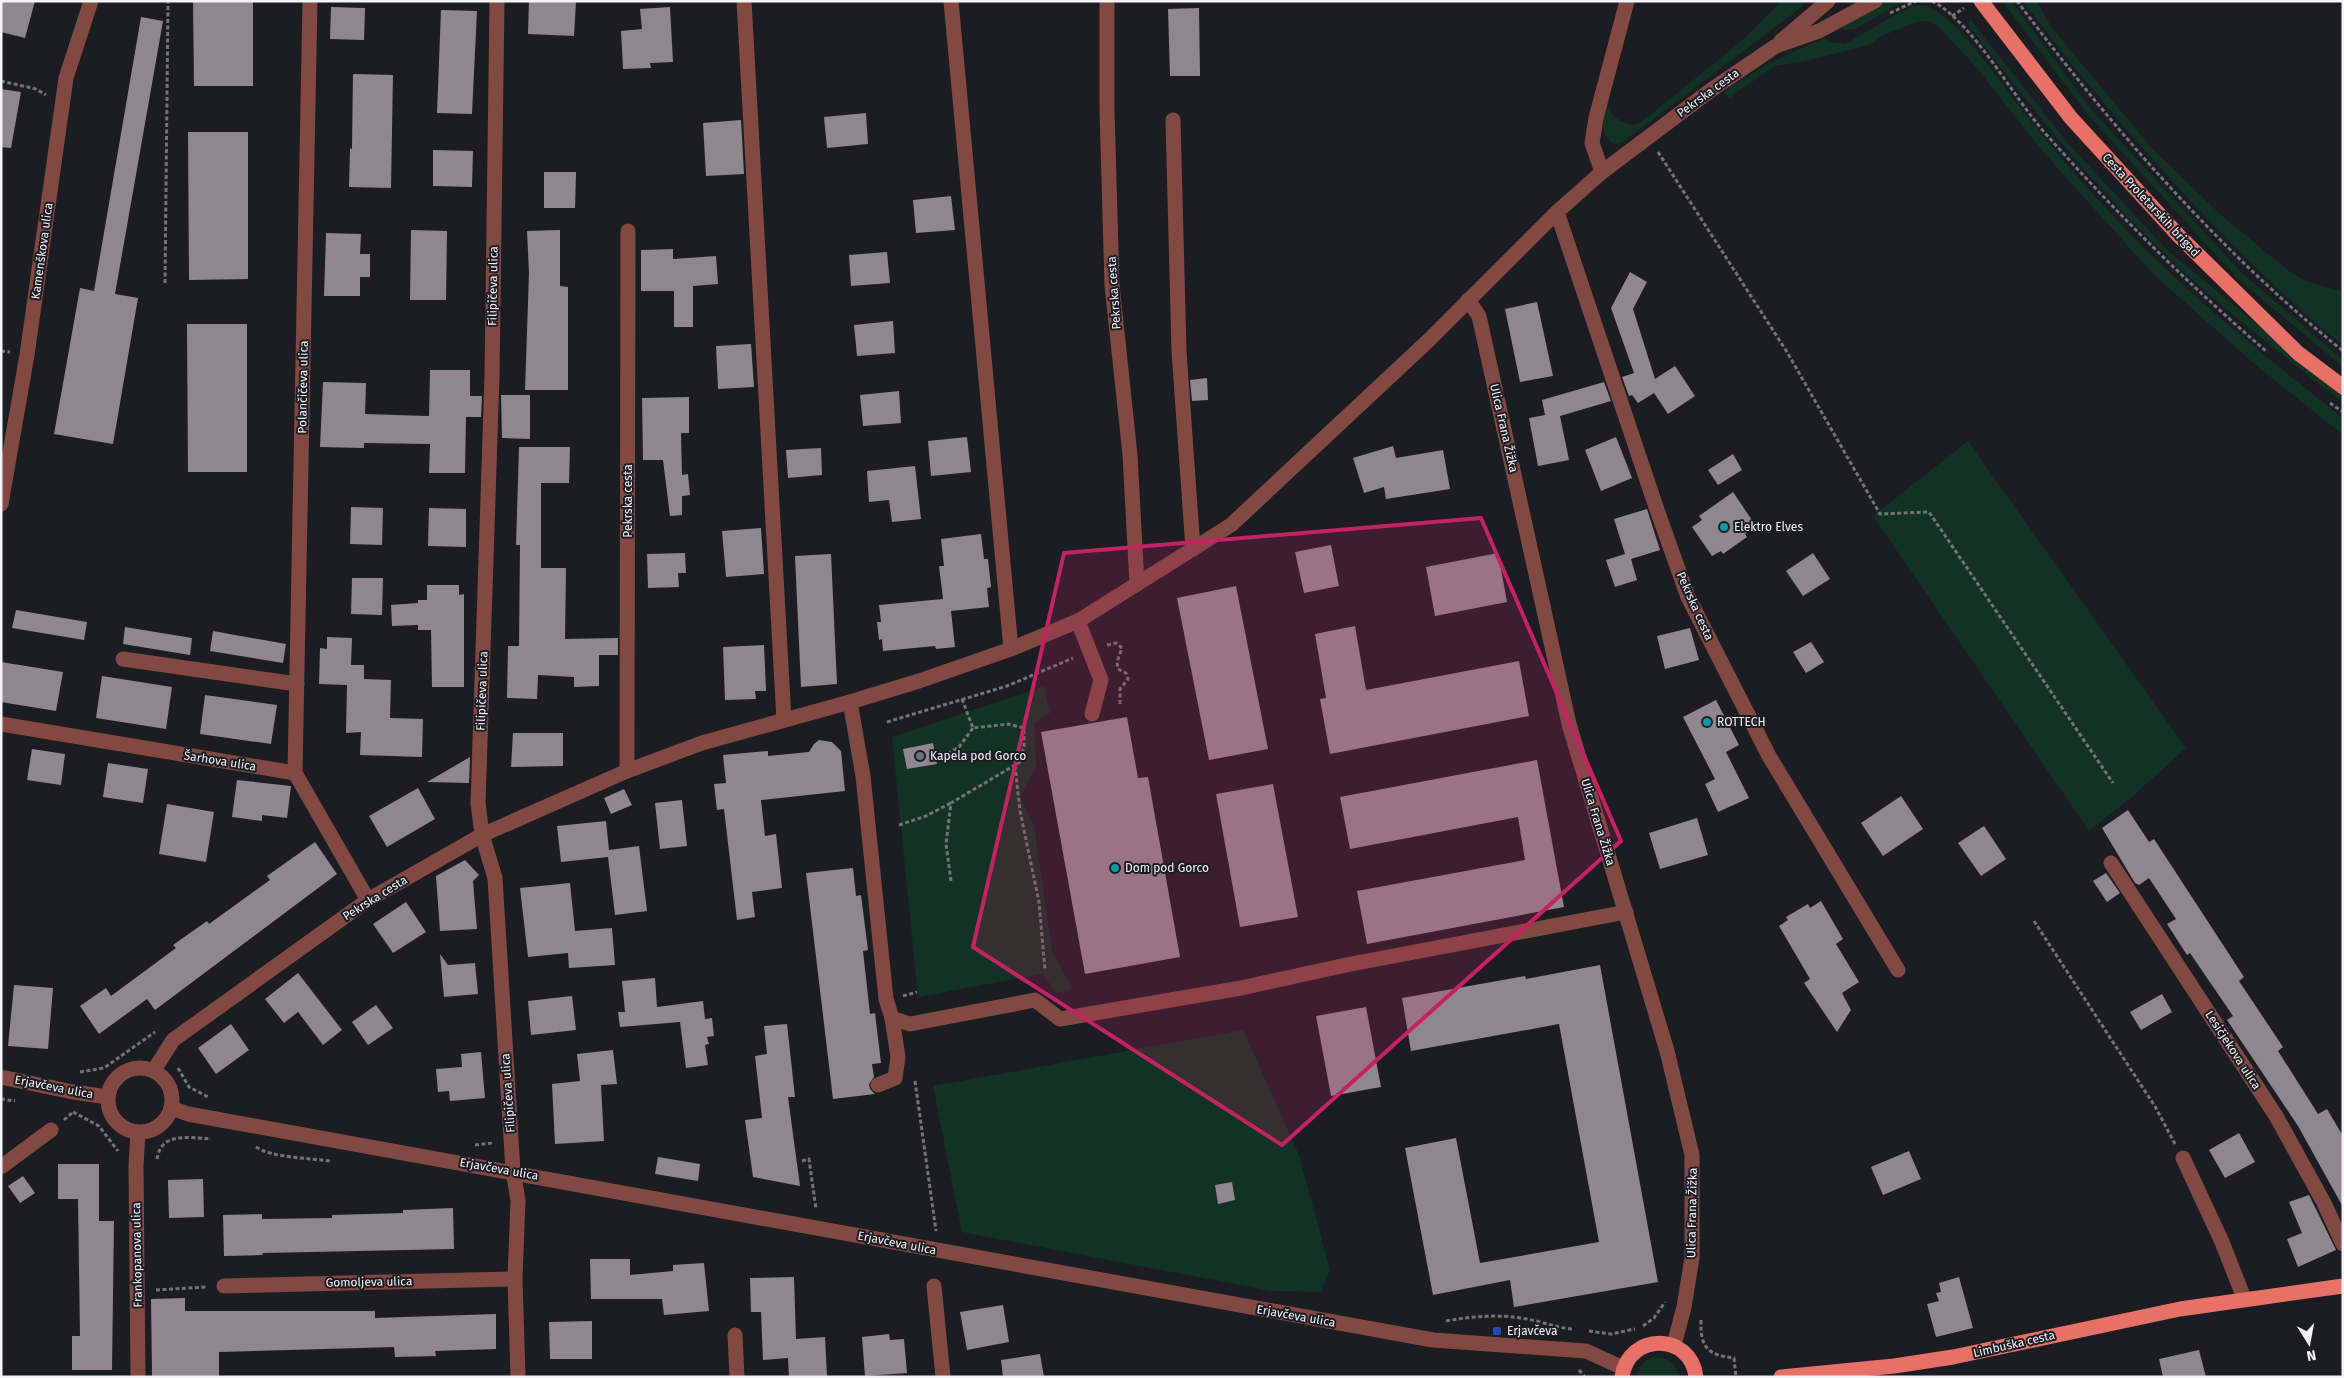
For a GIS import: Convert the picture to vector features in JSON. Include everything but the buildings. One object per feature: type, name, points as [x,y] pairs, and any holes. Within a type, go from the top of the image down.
[{"type":"main road","name":"Cesta Proletarskih brigad","points":[[1981,1],[2070,118],[2167,224],[2298,353],[2343,386]]},
{"type":"main road","name":"Limbuška cesta","points":[[1781,1377],[1894,1366],[1954,1357],[2117,1321],[2244,1298],[2343,1286]]},
{"type":"main road","points":[[1622,1372],[1631,1354],[1644,1346],[1659,1342],[1674,1345],[1687,1355],[1695,1368],[1696,1377]]},
{"type":"street","name":"Kamenškova ulica","points":[[1,504],[27,355],[66,78],[91,1]]},
{"type":"street","name":"Polančičeva ulica","points":[[295,773],[310,1]]},
{"type":"street","name":"Filipičeva ulica","points":[[496,1],[492,376],[478,803],[482,834],[495,878],[513,1171],[518,1200],[515,1279],[518,1377]]},
{"type":"street","points":[[744,1],[758,280],[784,720]]},
{"type":"street","points":[[951,1],[1011,649]]},
{"type":"street","name":"Pekrska cesta","points":[[1107,1],[1107,110],[1112,285],[1130,455],[1137,584]]},
{"type":"street","points":[[1602,172],[1592,143],[1596,118],[1627,1]]},
{"type":"street","points":[[1776,46],[1828,1]]},
{"type":"street","name":"Pekrska cesta","points":[[154,1070],[173,1040],[368,900],[482,834],[627,771],[702,743],[850,702],[1011,649],[1078,621],[1231,525],[1429,340],[1557,212],[1602,172],[1711,90],[1776,46],[1819,31],[1875,1]]},
{"type":"street","points":[[1173,120],[1179,351],[1193,549]]},
{"type":"street","name":"Pekrska cesta","points":[[1557,212],[1656,507],[1688,596],[1769,756],[1898,970]]},
{"type":"street","name":"Pekrska cesta","points":[[627,771],[628,230]]},
{"type":"street","name":"Ulica Frana Žižka","points":[[1468,300],[1479,316],[1569,724],[1667,1051],[1692,1154],[1692,1258],[1674,1345]]},
{"type":"street","points":[[1078,621],[1101,680],[1092,714]]},
{"type":"street","points":[[123,659],[297,684]]},
{"type":"street","points":[[850,702],[863,776],[886,999],[892,1018],[898,1058],[895,1078],[878,1085]]},
{"type":"street","name":"Šarhova ulica","points":[[1,724],[295,773]]},
{"type":"street","points":[[295,773],[368,900]]},
{"type":"street","name":"Lesičjekova ulica","points":[[2111,863],[2276,1116],[2324,1203],[2343,1244]]},
{"type":"street","points":[[892,1018],[910,1024],[1035,1000],[1060,1019],[1242,988],[1346,965],[1626,912]]},
{"type":"street","name":"Erjavčeva ulica","points":[[138,1132],[122,1127],[115,1121],[110,1112],[108,1098],[112,1084],[126,1071],[136,1068],[154,1070]]},
{"type":"street","points":[[138,1132],[147,1132],[157,1128],[164,1122],[171,1108],[172,1094],[168,1084],[154,1070]]},
{"type":"street","name":"Erjavčeva ulica","points":[[1,1077],[108,1098]]},
{"type":"street","name":"Erjavčeva ulica","points":[[171,1108],[188,1114],[513,1171],[1433,1340],[1586,1351],[1622,1372]]},
{"type":"street","points":[[1,1167],[51,1130]]},
{"type":"street","name":"Frankopanova ulica","points":[[138,1132],[136,1165],[138,1377]]},
{"type":"street","points":[[2183,1158],[2222,1242],[2244,1298]]},
{"type":"street","name":"Gomoljeva ulica","points":[[224,1286],[515,1279]]},
{"type":"street","points":[[934,1286],[943,1377]]},
{"type":"street","points":[[735,1334],[737,1377]]},
{"type":"path","points":[[166,283],[168,1]]},
{"type":"path","points":[[1932,1],[1952,16],[1970,34],[2043,132],[2108,202],[2212,305],[2270,354]]},
{"type":"path","points":[[2017,1],[2075,78],[2154,171],[2226,246],[2310,325],[2343,351]]},
{"type":"path","points":[[1,81],[36,88],[46,95],[64,95]]},
{"type":"path","points":[[1647,138],[1665,161],[1787,352],[1880,514],[1929,512],[2113,783]]},
{"type":"path","points":[[2323,397],[2343,412]]},
{"type":"path","points":[[887,722],[1007,686],[1090,651]]},
{"type":"path","points":[[962,699],[972,728]]},
{"type":"path","points":[[899,825],[926,816],[951,803],[1020,762],[1024,746],[1024,728],[1008,724],[972,728],[959,747],[942,758]]},
{"type":"path","points":[[1015,764],[1020,812],[1039,902],[1045,970]]},
{"type":"path","points":[[951,803],[946,844],[951,881]]},
{"type":"path","points":[[2034,921],[2156,1108],[2183,1158]]},
{"type":"path","points":[[898,997],[917,992]]},
{"type":"path","points":[[77,1072],[94,1071],[104,1068],[157,1030]]},
{"type":"path","points":[[177,1063],[179,1072],[189,1086],[208,1097],[218,1099]]},
{"type":"path","points":[[913,1073],[936,1235]]},
{"type":"path","points":[[69,1111],[99,1126],[114,1143],[120,1154]]},
{"type":"path","points":[[156,1166],[158,1155],[165,1142],[179,1137],[200,1138]]},
{"type":"path","points":[[471,1145],[490,1143]]},
{"type":"path","points":[[802,1161],[808,1160],[817,1215]]},
{"type":"path","points":[[138,1291],[224,1286]]},
{"type":"path","points":[[1592,1331],[1611,1334],[1640,1328],[1654,1318],[1664,1302],[1668,1303]]},
{"type":"path","points":[[1702,1313],[1701,1334],[1704,1344],[1709,1351],[1717,1356],[1734,1358],[1736,1377]]},
{"type":"highlighted area","points":[[1481,518],[1621,841],[1282,1145],[973,947],[1064,553]]},
{"type":"green space","points":[[1782,1],[1803,1],[1803,6],[1622,143],[1614,144],[1609,139],[1603,125],[1607,101],[1610,111],[1619,120],[1633,125],[1640,123],[1739,43]]},
{"type":"green space","points":[[1887,1],[1905,1],[1855,29],[1839,28]]},
{"type":"green space","points":[[2002,1],[2011,1],[2091,109],[2240,271],[2343,360],[2343,367],[2238,279],[2089,116]]},
{"type":"green space","points":[[2023,1],[2037,1],[2052,28],[2151,147],[2221,215],[2289,271],[2306,281],[2343,292],[2343,346],[2301,311],[2262,274],[2186,196],[2102,101]]},
{"type":"green space","points":[[1923,5],[1935,10],[1949,20],[1963,34],[2067,164],[2144,248],[2266,357],[2343,418],[2343,435],[2258,367],[2155,276],[2043,152],[1976,67],[1938,26],[1928,21],[1917,22],[1884,35],[1869,45],[1805,61],[1775,66],[1733,95],[1731,99],[1724,92],[1760,69],[1825,38],[1831,42],[1845,44],[1900,12],[1914,6]]},
{"type":"green space","points":[[1970,19],[2067,142],[2167,250],[2343,395],[2343,403],[2208,294],[2112,201],[2014,85],[1968,25]]},
{"type":"green space","points":[[1968,441],[2186,748],[2132,797],[2089,831],[1873,516]]},
{"type":"green space","points":[[1044,686],[1050,713],[1034,723],[1036,767],[1020,797],[1034,826],[1052,952],[1073,989],[1056,993],[1043,974],[918,997],[892,737]]},
{"type":"green space","points":[[1243,1030],[1299,1155],[1330,1270],[1321,1292],[1271,1291],[962,1232],[933,1086]]},
{"type":"green space","points":[[1652,1357],[1670,1361],[1680,1377],[1637,1377],[1642,1365]]},
{"type":"place","name":"Elektro Elves","points":[[1724,527]]},
{"type":"place","name":"ROTTECH","points":[[1707,722]]},
{"type":"place","name":"Kapela pod Gorco","points":[[920,756]]},
{"type":"place","name":"Dom pod Gorco","points":[[1115,868]]},
{"type":"place","name":"Erjavčeva","points":[[1497,1331]]}]
